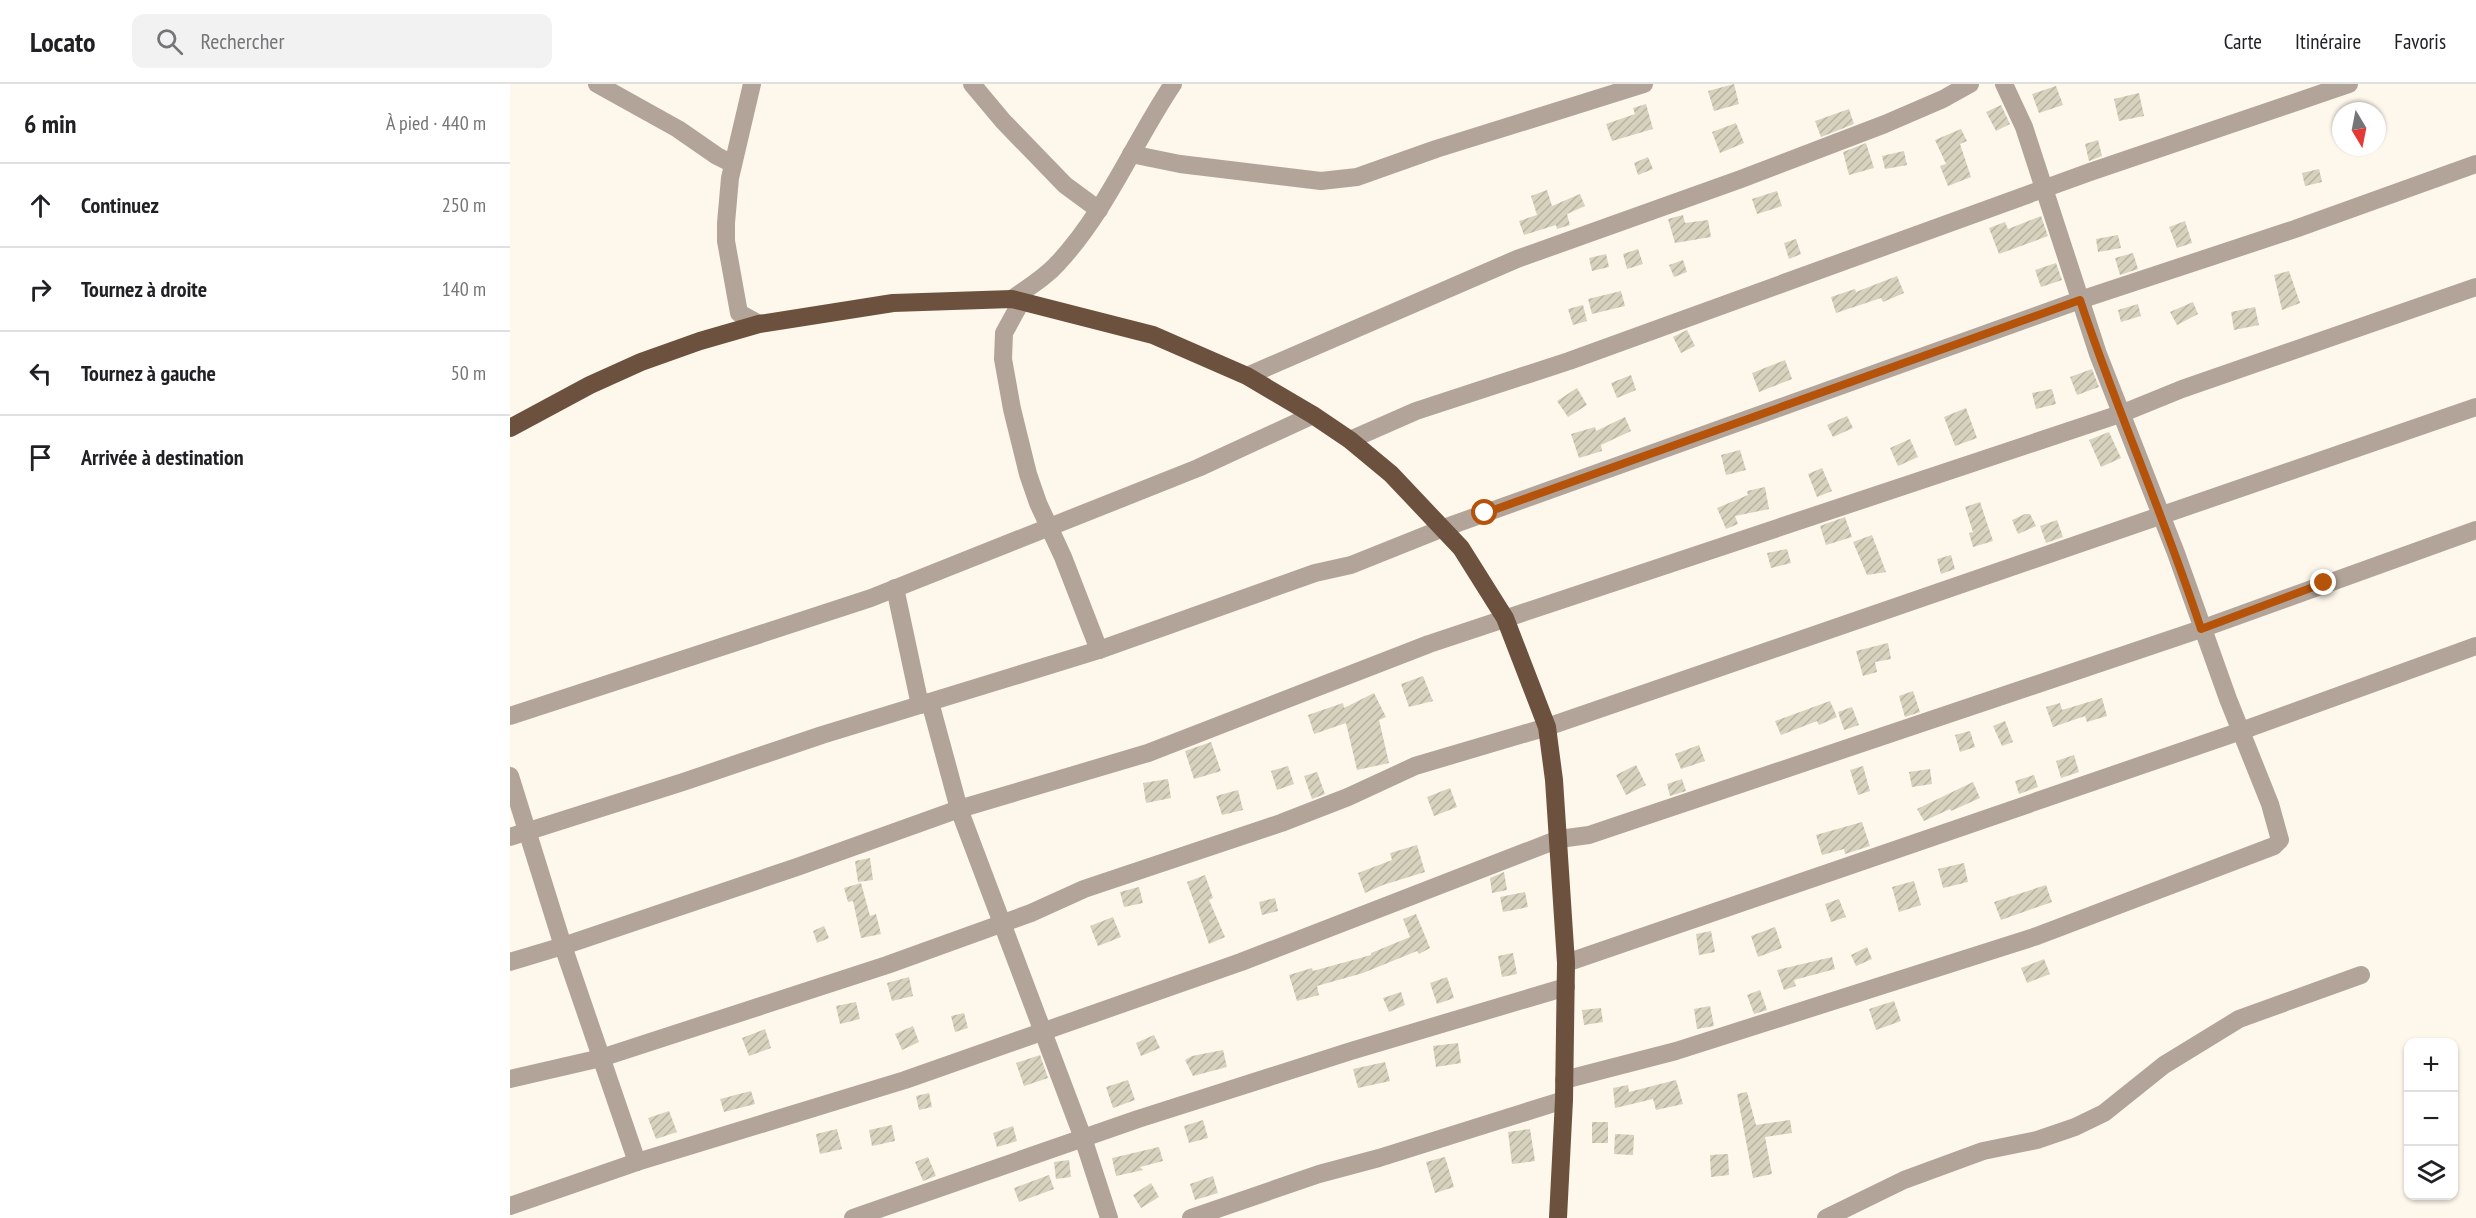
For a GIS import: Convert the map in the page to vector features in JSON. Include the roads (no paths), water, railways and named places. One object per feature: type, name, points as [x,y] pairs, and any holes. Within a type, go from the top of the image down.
[{"type":"highway","points":[[510,428],[590,385],[641,362],[700,341],[759,324],[893,303],[1017,300],[1153,335],[1247,376],[1350,440],[1391,474],[1458,545],[1505,618],[1547,727],[1558,839],[1566,963],[1564,1100],[1558,1218]]},
{"type":"street","points":[[597,84],[678,129],[733,165]]},
{"type":"street","points":[[752,84],[733,165],[726,223],[730,272],[739,313],[759,324]]},
{"type":"street","points":[[972,84],[1003,121],[1065,185],[1099,210]]},
{"type":"street","points":[[1099,650],[1028,474],[1012,409],[1004,359],[1004,333],[1017,300],[1060,261],[1099,210],[1173,84]]},
{"type":"street","points":[[1247,376],[1517,259],[1730,183],[1885,124],[1943,99],[1970,84]]},
{"type":"street","points":[[1564,1080],[1676,1051],[2034,937],[2274,846],[2280,840],[2279,828],[2201,629],[2123,413],[2098,354],[2024,127],[2004,84]]},
{"type":"street","points":[[1350,440],[1416,411],[1580,357],[2044,189],[2349,84]]},
{"type":"street","points":[[1131,154],[1179,164],[1321,181],[1357,177],[1436,149],[1638,85]]},
{"type":"street","points":[[510,837],[925,703],[1099,650],[1289,581],[1351,565],[1441,529],[2080,300],[2295,229],[2476,164]]},
{"type":"street","points":[[510,962],[860,846],[959,809],[1148,753],[1429,644],[2123,413],[2182,389],[2476,287]]},
{"type":"street","points":[[510,1079],[601,1058],[887,965],[1002,923],[1084,889],[1281,823],[1348,797],[1415,766],[1547,727],[2476,407]]},
{"type":"street","points":[[510,717],[872,598],[1050,525],[1198,468],[1313,415]]},
{"type":"street","points":[[510,1206],[637,1162],[894,1083],[1240,962],[1558,839],[1589,835],[2201,629],[2476,530]]},
{"type":"street","points":[[895,588],[925,703],[959,809],[1083,1138],[1109,1218]]},
{"type":"street","points":[[1566,963],[2241,731],[2476,646]]},
{"type":"street","points":[[510,776],[563,946],[637,1162]]},
{"type":"street","points":[[1826,1218],[1904,1180],[1983,1151],[2037,1140],[2075,1127],[2104,1113],[2164,1065],[2239,1019],[2361,975]]},
{"type":"street","points":[[853,1218],[1083,1138],[1350,1051],[1566,987]]},
{"type":"street","points":[[1191,1218],[1319,1174],[1379,1158],[1564,1100]]}]
